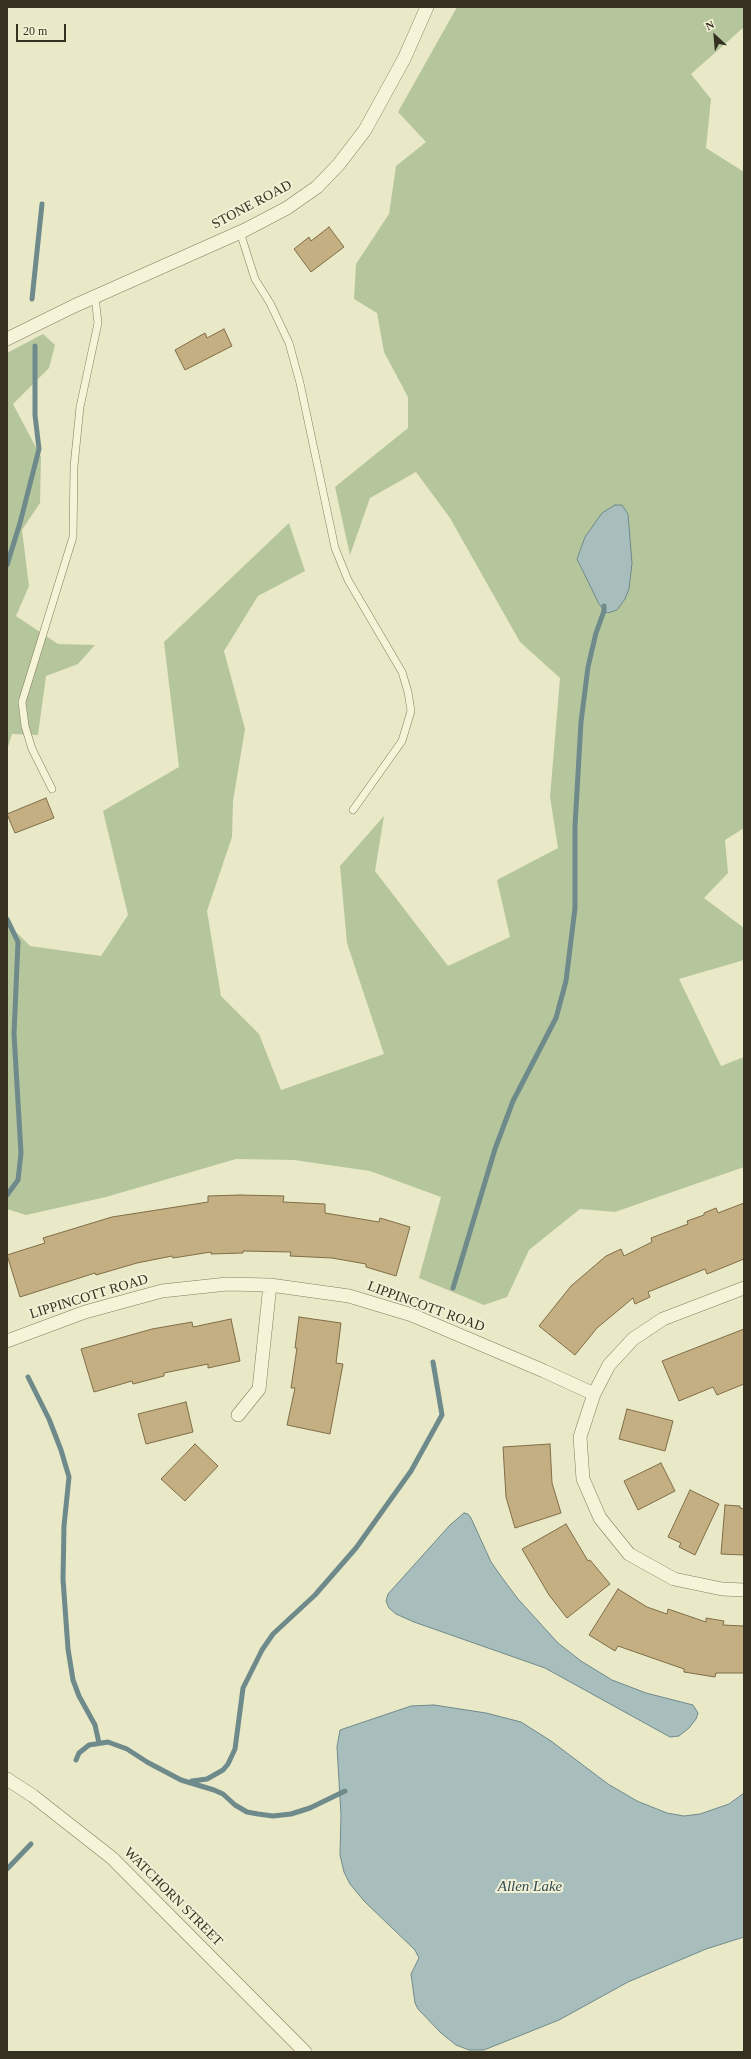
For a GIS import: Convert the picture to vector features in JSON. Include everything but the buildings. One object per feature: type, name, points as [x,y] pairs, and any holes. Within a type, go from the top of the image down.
[{"type":"street","name":"STONE ROAD","points":[[7,339],[240,232],[288,208],[317,187],[339,164],[365,130],[404,59],[427,7]]},
{"type":"street","name":"LIPPINCOTT ROAD","points":[[7,1341],[85,1312],[162,1291],[227,1284],[270,1285],[349,1296],[412,1315],[594,1394]]},
{"type":"street","points":[[238,1415],[259,1389],[270,1285]]},
{"type":"street","points":[[744,1288],[663,1319],[634,1339],[609,1365],[594,1394],[580,1436],[583,1479],[600,1518],[628,1554],[674,1579],[722,1589],[744,1590]]},
{"type":"street","name":"WATCHORN STREET","points":[[7,1779],[33,1796],[112,1858],[305,2052]]},
{"type":"lane","points":[[240,232],[255,279],[270,303],[289,343],[300,383],[334,548],[348,580],[402,672],[408,692],[411,711],[402,741],[354,810]]},
{"type":"lane","points":[[52,789],[32,749],[25,726],[22,702],[74,537],[75,459],[80,407],[98,323],[95,298]]},
{"type":"green space","points":[[457,7],[744,7],[744,27],[691,74],[711,99],[706,148],[744,172],[744,828],[725,840],[728,873],[704,898],[744,928],[744,960],[679,979],[721,1066],[744,1057],[744,1167],[615,1212],[580,1209],[529,1250],[507,1297],[484,1305],[419,1278],[441,1197],[370,1171],[294,1160],[236,1159],[106,1197],[26,1215],[7,1209],[7,923],[30,946],[101,956],[128,915],[103,811],[179,767],[164,642],[289,523],[305,571],[258,596],[224,651],[245,729],[233,801],[232,837],[207,911],[221,996],[259,1034],[281,1090],[384,1054],[347,943],[340,866],[384,816],[375,871],[448,966],[510,937],[497,880],[558,848],[550,797],[560,678],[520,642],[450,518],[416,472],[370,498],[350,555],[335,487],[408,428],[408,397],[384,352],[377,313],[354,299],[356,264],[389,214],[396,166],[426,142],[398,112]],"holes":[[[585,537],[604,611],[577,559]]]},
{"type":"green space","points":[[43,334],[55,345],[49,368],[13,404],[41,457],[40,503],[22,530],[29,586],[16,616],[58,644],[95,645],[78,664],[46,676],[38,735],[12,734],[7,750],[7,353]]},
{"type":"water","points":[[615,505],[622,505],[628,514],[632,563],[629,589],[625,599],[617,610],[608,613],[604,611],[598,602],[577,559],[585,537],[602,513]]},
{"type":"water","points":[[464,1513],[468,1514],[471,1518],[491,1562],[503,1579],[518,1599],[558,1643],[581,1661],[612,1680],[646,1693],[693,1705],[698,1713],[696,1719],[689,1728],[679,1736],[670,1737],[545,1668],[414,1622],[396,1614],[389,1608],[386,1601],[388,1594],[450,1525]]},
{"type":"water","name":"Allen Lake","points":[[434,1705],[486,1713],[521,1722],[551,1741],[608,1784],[637,1801],[667,1813],[684,1816],[700,1814],[729,1804],[744,1793],[744,1937],[706,1949],[628,1982],[559,2020],[484,2050],[469,2050],[456,2045],[441,2033],[418,2009],[415,2003],[411,1974],[419,1958],[415,1950],[364,1901],[350,1884],[344,1872],[340,1855],[341,1815],[337,1747],[340,1730],[411,1706]]},
{"type":"waterway","points":[[32,299],[42,204]]},
{"type":"waterway","points":[[7,565],[20,523],[39,449],[35,415],[35,346]]},
{"type":"waterway","points":[[453,1288],[495,1149],[513,1101],[556,1018],[566,981],[575,908],[575,826],[581,722],[588,667],[596,633],[604,611],[604,606]]},
{"type":"waterway","points":[[7,919],[18,942],[14,1034],[21,1153],[18,1180],[7,1195]]},
{"type":"waterway","points":[[192,1781],[207,1779],[223,1770],[228,1764],[235,1749],[243,1688],[262,1650],[273,1634],[315,1595],[356,1548],[411,1471],[442,1415],[433,1362]]},
{"type":"waterway","points":[[28,1377],[49,1419],[61,1450],[69,1477],[64,1526],[63,1579],[68,1649],[73,1680],[79,1696],[95,1725],[99,1743]]},
{"type":"waterway","points":[[76,1760],[79,1753],[89,1745],[108,1742],[127,1749],[147,1762],[181,1780],[223,1794],[235,1805],[247,1812],[273,1816],[291,1814],[310,1808],[345,1791]]},
{"type":"waterway","points":[[7,1869],[31,1844]]}]
